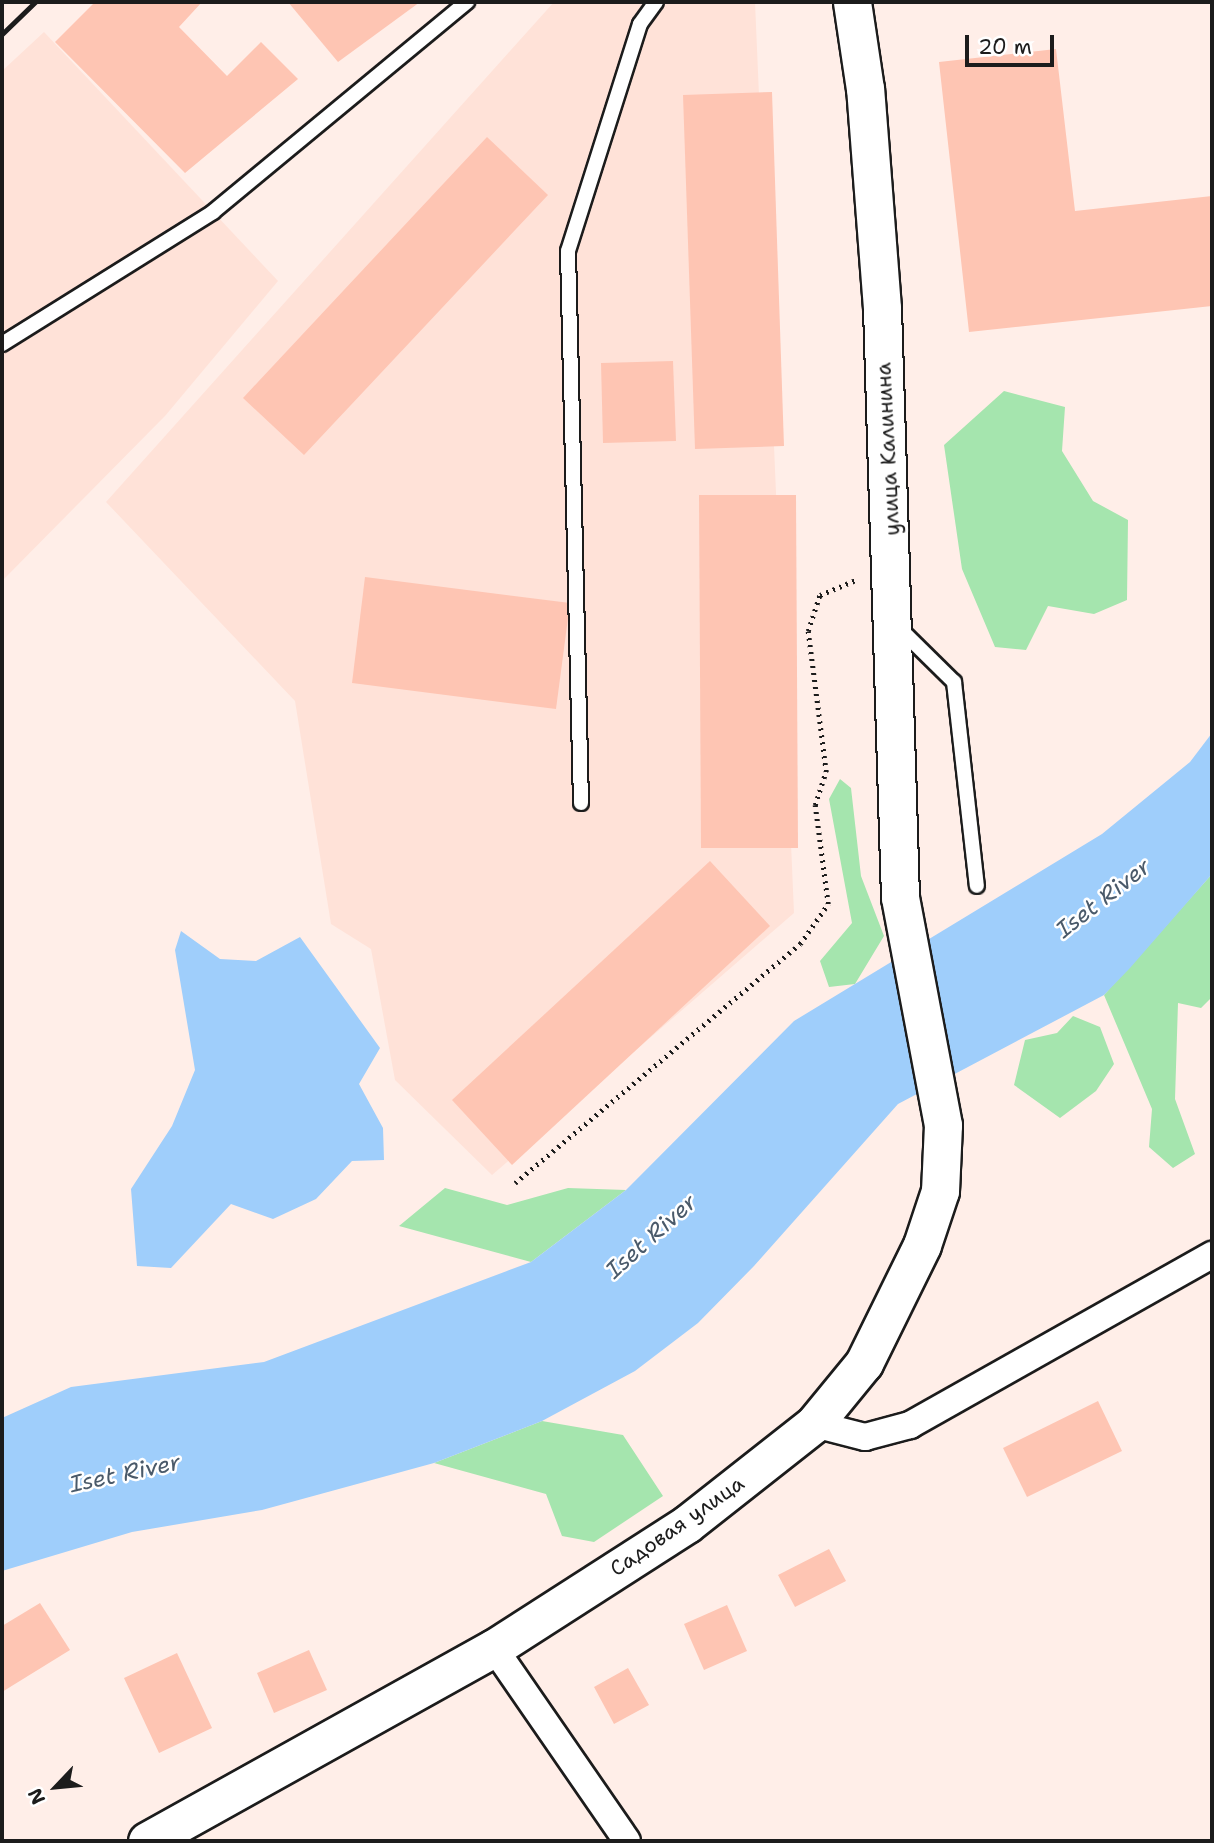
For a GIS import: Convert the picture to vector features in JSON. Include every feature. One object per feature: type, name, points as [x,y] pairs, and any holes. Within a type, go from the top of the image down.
[{"type":"main road","name":"улица Калинина","points":[[852,2],[882,308],[893,564],[892,770],[900,897],[943,1125]]},
{"type":"main road","name":"Садовая улица","points":[[147,1841],[494,1648],[687,1524],[814,1424],[864,1363],[922,1245],[940,1191],[943,1125]]},
{"type":"street","points":[[814,1424],[865,1437],[910,1425],[1212,1255]]},
{"type":"street","points":[[494,1648],[627,1841]]},
{"type":"lane","points":[[2,344],[213,212],[467,2]]},
{"type":"lane","points":[[581,803],[568,251],[640,24],[656,2]]},
{"type":"lane","points":[[893,623],[954,682],[977,886]]},
{"type":"path","points":[[515,1183],[800,944],[828,904],[815,805],[826,772],[808,631],[820,595],[893,564]]},
{"type":"shaded area","points":[[554,2],[755,2],[794,913],[492,1175],[395,1080],[371,949],[331,924],[295,701],[106,502]]},
{"type":"shaded area","points":[[44,32],[278,281],[165,416],[2,581],[2,71]]},
{"type":"green space","points":[[1004,391],[1065,407],[1062,451],[1093,501],[1128,520],[1127,600],[1094,614],[1048,606],[1026,650],[995,647],[962,569],[944,445]]},
{"type":"green space","points":[[840,779],[851,788],[861,876],[884,936],[855,984],[829,987],[820,961],[852,923],[829,799]]},
{"type":"green space","points":[[1212,874],[1212,997],[1201,1008],[1178,1003],[1175,1099],[1195,1154],[1173,1168],[1149,1147],[1152,1109],[1104,995]]},
{"type":"green space","points":[[1073,1016],[1100,1027],[1114,1064],[1096,1091],[1060,1118],[1014,1085],[1025,1040],[1057,1033]]},
{"type":"green space","points":[[445,1188],[507,1205],[568,1188],[626,1190],[531,1262],[399,1226]]},
{"type":"green space","points":[[542,1421],[623,1435],[663,1496],[594,1542],[562,1536],[546,1494],[434,1463]]},
{"type":"water","name":"Iset River","points":[[1212,733],[1212,874],[1130,968],[1104,995],[898,1104],[754,1266],[698,1323],[635,1371],[542,1421],[434,1463],[262,1510],[132,1532],[2,1571],[2,1418],[71,1387],[264,1362],[531,1262],[626,1190],[794,1021],[1102,834],[1190,762]]},
{"type":"water","points":[[181,931],[220,959],[256,961],[300,937],[380,1048],[359,1084],[383,1128],[384,1160],[352,1161],[316,1199],[273,1219],[231,1204],[171,1268],[137,1266],[131,1189],[172,1126],[195,1070],[175,950]]},
{"type":"building","points":[[95,2],[202,2],[179,27],[227,76],[261,42],[298,79],[185,173],[55,42]]},
{"type":"building","points":[[288,2],[420,2],[338,62]]},
{"type":"building","points":[[1056,49],[1075,211],[1212,196],[1212,306],[969,332],[939,62]]},
{"type":"building","points":[[772,92],[784,446],[695,449],[683,95]]},
{"type":"building","points":[[487,137],[548,195],[304,455],[243,398]]},
{"type":"building","points":[[673,361],[676,441],[603,443],[601,363]]},
{"type":"building","points":[[699,495],[796,495],[798,848],[701,848]]},
{"type":"building","points":[[365,577],[570,603],[556,709],[352,683]]},
{"type":"building","points":[[710,861],[770,926],[512,1165],[452,1100]]},
{"type":"building","points":[[1098,1401],[1122,1451],[1027,1497],[1003,1448]]},
{"type":"building","points":[[829,1549],[846,1581],[795,1607],[778,1575]]},
{"type":"building","points":[[40,1603],[70,1650],[2,1692],[2,1626]]},
{"type":"building","points":[[727,1605],[747,1651],[704,1670],[684,1624]]},
{"type":"building","points":[[309,1650],[327,1690],[274,1713],[257,1673]]},
{"type":"building","points":[[177,1653],[212,1728],[159,1753],[124,1678]]},
{"type":"building","points":[[628,1668],[649,1705],[614,1724],[594,1687]]},
{"type":"railway","points":[[2,34],[35,2]]}]
